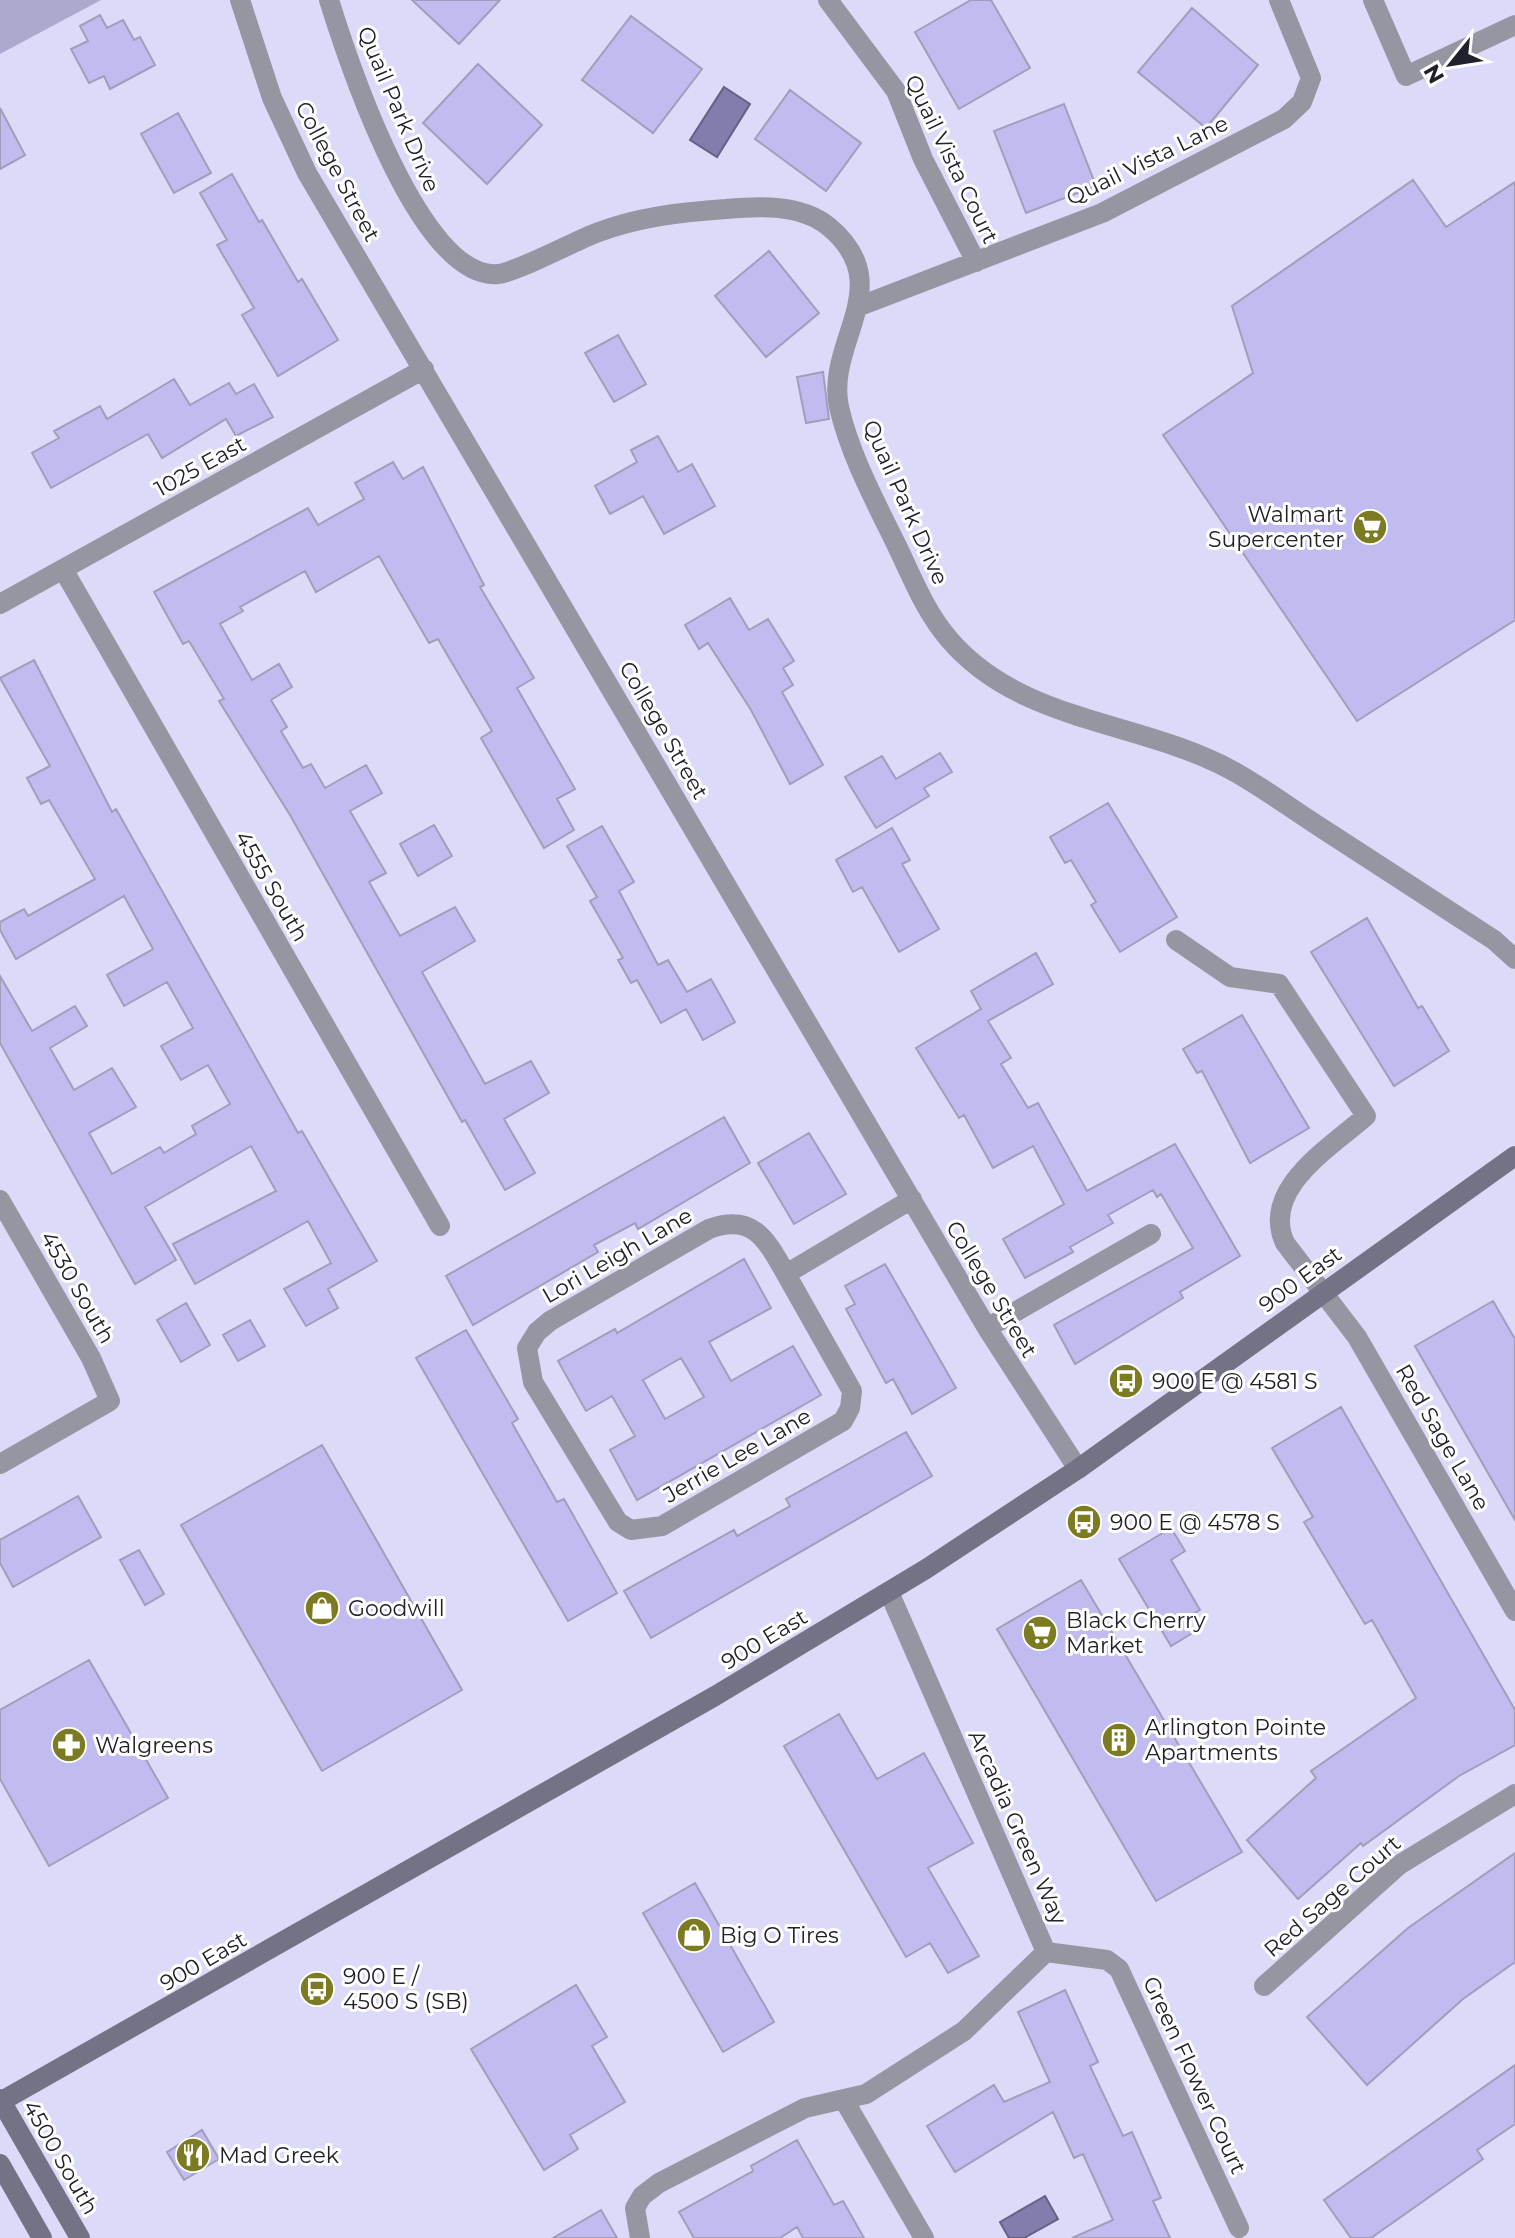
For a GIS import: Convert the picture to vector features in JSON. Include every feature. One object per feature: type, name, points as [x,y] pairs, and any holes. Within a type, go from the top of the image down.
[{"type":"main road","name":"900 East","points":[[0,2101],[715,1696],[889,1592],[1078,1469],[1515,1156]]},
{"type":"main road","name":"4500 South","points":[[0,2101],[80,2238]]},
{"type":"main road","points":[[0,2164],[42,2238]]},
{"type":"street","name":"College Street","points":[[240,0],[272,98],[307,173],[987,1328],[1078,1469]]},
{"type":"street","name":"Quail Park Drive","points":[[329,0],[344,47],[392,163],[417,211],[444,248],[468,269],[498,274],[599,232],[666,214],[766,205],[825,224],[843,242],[858,265],[860,306],[837,373],[840,410],[850,444],[928,611],[949,639],[1003,685],[1044,706],[1181,745],[1234,772],[1494,940],[1515,959]]},
{"type":"street","name":"Quail Vista Court","points":[[828,0],[896,91],[923,159],[976,262]]},
{"type":"street","name":"Quail Vista Lane","points":[[860,306],[1102,213],[1284,119],[1302,102],[1311,78],[1279,0]]},
{"type":"street","points":[[1373,0],[1406,76],[1515,25]]},
{"type":"street","name":"1025 East","points":[[0,604],[424,369]]},
{"type":"street","name":"4555 South","points":[[63,569],[440,1226]]},
{"type":"street","name":"Red Sage Lane","points":[[1176,940],[1230,977],[1279,984],[1366,1116],[1288,1187],[1279,1215],[1279,1230],[1285,1243],[1357,1337],[1515,1611]]},
{"type":"street","points":[[786,1274],[912,1199]]},
{"type":"street","name":"4530 South","points":[[0,1200],[91,1358],[110,1401],[0,1464]]},
{"type":"street","name":"Lori Leigh Lane","points":[[631,1530],[618,1522],[610,1510],[533,1382],[527,1348],[537,1332],[550,1321],[709,1229],[729,1222],[750,1228],[767,1242],[786,1274]]},
{"type":"street","points":[[987,1328],[1151,1234]]},
{"type":"street","name":"Jerrie Lee Lane","points":[[631,1530],[662,1526],[843,1421],[850,1408],[852,1391],[786,1274]]},
{"type":"street","name":"Arcadia Green Way","points":[[640,2238],[635,2208],[642,2196],[659,2183],[805,2108],[866,2094],[964,2031],[1046,1952],[889,1592]]},
{"type":"street","name":"Red Sage Court","points":[[1264,1986],[1399,1865],[1515,1794]]},
{"type":"street","name":"Green Flower Court","points":[[1046,1952],[1107,1960],[1119,1969],[1239,2228]]},
{"type":"street","points":[[844,2100],[924,2238]]},
{"type":"shaded area","points":[[0,0],[101,0],[0,54]]},
{"type":"shaded area","points":[[724,87],[750,104],[717,157],[690,140]]},
{"type":"shaded area","points":[[1045,2196],[1058,2219],[1024,2238],[1009,2238],[1000,2222]]},
{"type":"building","points":[[412,0],[500,0],[459,44]]},
{"type":"building","points":[[971,0],[991,0],[1030,68],[959,109],[915,32]]},
{"type":"building","points":[[1192,8],[1258,65],[1206,128],[1138,72]]},
{"type":"building","points":[[100,15],[107,28],[123,20],[134,40],[140,37],[155,65],[110,89],[104,76],[89,83],[71,49],[88,41],[80,26]]},
{"type":"building","points":[[631,16],[702,69],[653,133],[582,80]]},
{"type":"building","points":[[478,64],[542,125],[487,184],[423,123]]},
{"type":"building","points":[[790,90],[861,143],[826,191],[755,139]]},
{"type":"building","points":[[1064,104],[1096,186],[1026,213],[994,131]]},
{"type":"building","points":[[0,108],[25,155],[0,169]]},
{"type":"building","points":[[178,113],[211,173],[174,193],[141,134]]},
{"type":"building","points":[[232,174],[259,222],[262,220],[298,282],[302,279],[338,340],[278,376],[242,315],[254,308],[217,245],[227,240],[200,193]]},
{"type":"building","name":"Walmart Supercenter","points":[[1413,180],[1446,227],[1515,182],[1515,620],[1357,721],[1163,435],[1253,373],[1232,306]]},
{"type":"building","points":[[769,251],[819,313],[766,357],[715,296]]},
{"type":"building","points":[[618,335],[646,384],[614,402],[585,353]]},
{"type":"building","points":[[823,372],[829,419],[806,423],[797,377]]},
{"type":"building","points":[[174,379],[190,405],[229,383],[236,394],[254,384],[273,417],[236,436],[226,419],[162,458],[148,434],[51,488],[32,453],[59,438],[54,431],[100,406],[107,419]]},
{"type":"building","points":[[658,436],[678,472],[692,464],[715,506],[664,534],[643,496],[610,514],[595,486],[637,462],[631,450]]},
{"type":"building","points":[[393,462],[403,479],[423,467],[484,585],[480,587],[534,678],[517,688],[575,789],[557,799],[574,830],[544,848],[481,738],[492,731],[438,639],[429,643],[379,556],[316,592],[305,571],[240,607],[243,611],[220,624],[252,680],[279,664],[292,687],[271,700],[287,727],[281,731],[303,768],[311,764],[325,788],[366,765],[382,793],[350,811],[386,873],[369,882],[400,936],[455,907],[475,941],[422,972],[485,1084],[531,1061],[549,1093],[504,1119],[535,1173],[505,1190],[465,1120],[462,1122],[290,815],[219,701],[224,699],[189,641],[183,644],[154,592],[308,508],[318,525],[364,499],[355,483]]},
{"type":"building","points":[[730,598],[749,630],[768,619],[794,661],[783,668],[793,685],[782,692],[823,765],[790,784],[751,710],[708,643],[699,649],[685,625]]},
{"type":"building","points":[[34,660],[112,812],[116,809],[298,1133],[302,1131],[377,1261],[328,1289],[338,1308],[306,1326],[284,1289],[331,1263],[308,1221],[195,1284],[173,1244],[276,1191],[251,1146],[145,1207],[176,1260],[135,1284],[0,1043],[0,976],[32,1031],[75,1006],[87,1026],[50,1048],[74,1090],[112,1068],[136,1107],[89,1133],[112,1174],[160,1147],[164,1153],[196,1134],[192,1126],[230,1104],[208,1065],[181,1080],[161,1046],[193,1028],[167,982],[124,1006],[107,975],[153,949],[124,896],[16,959],[0,930],[0,922],[24,909],[28,916],[95,879],[49,800],[41,804],[27,778],[50,766],[0,678]]},
{"type":"building","points":[[940,753],[952,772],[924,788],[929,796],[876,828],[845,777],[882,756],[896,779]]},
{"type":"building","points":[[1108,803],[1177,917],[1120,952],[1091,905],[1096,902],[1071,860],[1065,863],[1050,837]]},
{"type":"building","points":[[434,825],[452,856],[418,876],[400,844]]},
{"type":"building","points":[[602,826],[634,882],[619,891],[658,965],[668,960],[687,992],[711,979],[735,1022],[703,1040],[686,1009],[661,1023],[637,980],[631,983],[618,960],[623,958],[590,901],[597,897],[567,846]]},
{"type":"building","points":[[892,828],[910,860],[902,864],[939,929],[899,952],[862,887],[853,892],[836,860]]},
{"type":"building","points":[[1367,918],[1418,1008],[1422,1006],[1449,1051],[1394,1086],[1311,952]]},
{"type":"building","points":[[1036,953],[1053,984],[988,1021],[1011,1058],[1001,1064],[1028,1108],[1038,1103],[1087,1191],[1175,1144],[1240,1256],[1180,1292],[1183,1298],[1075,1364],[1054,1325],[1193,1248],[1161,1194],[1157,1197],[1153,1190],[1108,1215],[1113,1223],[1070,1247],[1073,1252],[1025,1278],[1003,1239],[1064,1204],[1033,1146],[993,1168],[964,1115],[959,1118],[916,1048],[981,1009],[971,991]]},
{"type":"building","points":[[1242,1015],[1309,1128],[1250,1163],[1202,1071],[1197,1073],[1183,1049]]},
{"type":"building","points":[[724,1117],[750,1163],[638,1229],[635,1223],[594,1245],[598,1252],[473,1325],[446,1276]]},
{"type":"building","points":[[809,1133],[846,1194],[794,1224],[758,1163]]},
{"type":"building","points":[[744,1259],[771,1308],[709,1342],[731,1381],[793,1346],[821,1395],[637,1500],[610,1450],[635,1436],[612,1396],[586,1411],[558,1361],[615,1329],[617,1333]],"holes":[[[681,1358],[704,1397],[665,1419],[643,1380]]]},
{"type":"building","points":[[885,1264],[956,1388],[912,1414],[893,1379],[886,1383],[846,1309],[855,1304],[845,1286]]},
{"type":"building","points":[[1493,1301],[1515,1339],[1515,1520],[1415,1346]]},
{"type":"building","points":[[186,1303],[210,1345],[181,1362],[157,1320]]},
{"type":"building","points":[[250,1320],[265,1346],[238,1361],[223,1335]]},
{"type":"building","points":[[466,1330],[518,1419],[512,1423],[557,1502],[564,1499],[617,1593],[568,1621],[416,1358]]},
{"type":"building","points":[[1341,1407],[1515,1710],[1515,1745],[1459,1776],[1363,1846],[1361,1843],[1298,1899],[1247,1840],[1316,1778],[1311,1771],[1416,1698],[1372,1620],[1365,1624],[1304,1522],[1313,1517],[1272,1448]]},
{"type":"building","points":[[906,1432],[932,1476],[651,1638],[624,1591],[734,1530],[737,1536],[790,1506],[786,1499]]},
{"type":"building","name":"Goodwill","points":[[322,1445],[462,1690],[322,1771],[181,1525]]},
{"type":"building","points":[[78,1496],[101,1537],[13,1587],[0,1563],[0,1540]]},
{"type":"building","points":[[1171,1528],[1185,1551],[1171,1560],[1200,1610],[1186,1618],[1194,1632],[1171,1646],[1119,1559]]},
{"type":"building","points":[[139,1550],[164,1594],[145,1605],[120,1560]]},
{"type":"building","name":"Arlington Pointe Apartments","points":[[1081,1580],[1242,1852],[1156,1901],[997,1629]]},
{"type":"building","name":"Walgreens","points":[[89,1660],[168,1798],[49,1866],[0,1779],[0,1710]]},
{"type":"building","points":[[839,1714],[877,1779],[924,1753],[973,1843],[928,1868],[979,1956],[948,1973],[930,1943],[906,1957],[784,1746]]},
{"type":"building","points":[[1515,1853],[1515,1962],[1463,1999],[1367,2085],[1307,2017],[1408,1928]]},
{"type":"building","points":[[695,1883],[774,2022],[723,2052],[643,1913]]},
{"type":"building","points":[[576,1985],[607,2037],[592,2046],[625,2102],[570,2135],[578,2149],[544,2170],[471,2049]]},
{"type":"building","points":[[1065,1990],[1098,2062],[1090,2066],[1123,2136],[1132,2132],[1161,2198],[1153,2201],[1170,2238],[1072,2238],[1113,2220],[1083,2154],[1074,2158],[1053,2112],[955,2172],[927,2126],[994,2085],[1004,2102],[1050,2082],[1018,2012]]},
{"type":"building","points":[[1515,2065],[1515,2124],[1477,2150],[1483,2159],[1371,2238],[1351,2238],[1324,2200]]},
{"type":"building","name":"Mad Greek","points":[[202,2130],[219,2159],[184,2180],[167,2152]]},
{"type":"building","points":[[797,2140],[834,2205],[843,2201],[864,2238],[803,2238],[797,2227],[780,2238],[694,2238],[679,2212],[753,2171],[751,2166]]},
{"type":"building","points":[[601,2210],[617,2238],[553,2238]]},
{"type":"place","name":"Walmart Supercenter","points":[[1370,527]]},
{"type":"place","name":"900 E @ 4581 S","points":[[1126,1381]]},
{"type":"place","name":"900 E @ 4578 S","points":[[1084,1522]]},
{"type":"place","name":"Goodwill","points":[[322,1608]]},
{"type":"place","name":"Black Cherry Market","points":[[1040,1633]]},
{"type":"place","name":"Arlington Pointe Apartments","points":[[1119,1740]]},
{"type":"place","name":"Walgreens","points":[[69,1745]]},
{"type":"place","name":"Big O Tires","points":[[694,1935]]},
{"type":"place","name":"900 E / 4500 S (SB)","points":[[317,1989]]},
{"type":"place","name":"Mad Greek","points":[[193,2155]]}]
